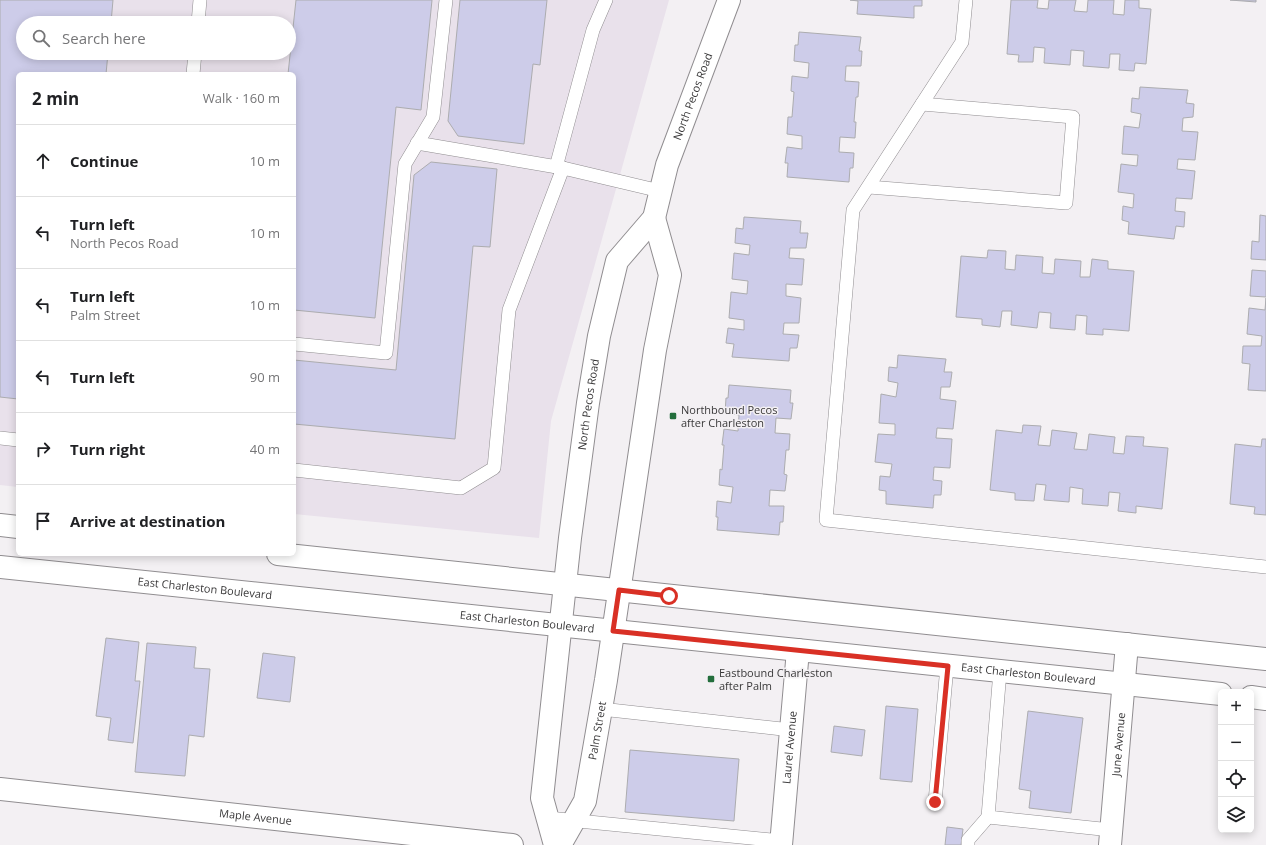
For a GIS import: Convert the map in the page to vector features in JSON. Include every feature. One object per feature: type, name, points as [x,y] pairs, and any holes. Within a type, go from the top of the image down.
[{"type":"main road","name":"North Pecos Road","points":[[562,605],[589,395],[599,336],[617,261],[654,218],[667,165],[729,0]]},
{"type":"main road","name":"North Pecos Road","points":[[616,611],[655,350],[670,275],[654,218]]},
{"type":"main road","points":[[0,525],[16,527]]},
{"type":"main road","name":"East Charleston Boulevard","points":[[289,556],[562,605],[616,611],[798,650],[1218,694]]},
{"type":"main road","name":"East Charleston Boulevard","points":[[0,567],[562,605],[616,611],[1127,644],[1266,659]]},
{"type":"main road","points":[[555,845],[542,798],[562,605]]},
{"type":"main road","name":"Palm Street","points":[[560,845],[585,801],[616,611]]},
{"type":"main road","name":"June Avenue","points":[[1111,838],[1127,644]]},
{"type":"main road","name":"Laurel Avenue","points":[[781,843],[798,650]]},
{"type":"main road","points":[[1254,697],[1266,699]]},
{"type":"main road","name":"Maple Avenue","points":[[0,789],[382,838],[512,845]]},
{"type":"lane","points":[[199,16],[200,0]]},
{"type":"lane","points":[[296,344],[386,353],[405,164],[433,117],[446,0]]},
{"type":"lane","points":[[296,470],[461,488],[494,468],[509,310],[559,168],[593,30],[606,0]]},
{"type":"lane","points":[[966,0],[962,42],[853,210],[826,520],[1266,567]]},
{"type":"lane","points":[[193,72],[194,60]]},
{"type":"lane","points":[[869,187],[1066,203],[1073,117],[922,104]]},
{"type":"lane","points":[[417,143],[559,168],[660,191]]},
{"type":"lane","points":[[0,438],[16,440]]},
{"type":"lane","points":[[935,802],[948,666]]},
{"type":"lane","points":[[968,845],[968,840],[988,817],[1000,671]]},
{"type":"lane","points":[[601,709],[791,730]]},
{"type":"lane","points":[[988,817],[1111,838]]},
{"type":"lane","points":[[548,818],[781,843]]},
{"type":"shaded area","points":[[0,0],[669,0],[551,421],[539,538],[296,514],[296,72],[16,72],[16,487],[0,485]]},
{"type":"building","points":[[0,0],[113,0],[112,16],[16,16],[16,60],[107,60],[106,72],[16,72],[16,399],[0,397]]},
{"type":"building","points":[[296,0],[432,0],[421,110],[396,107],[375,318],[296,310],[296,72],[288,72],[290,60],[296,60],[296,16],[294,16]]},
{"type":"building","points":[[460,0],[547,0],[540,65],[533,64],[524,144],[458,136],[448,121]]},
{"type":"building","points":[[850,0],[922,0],[922,6],[914,6],[914,18],[857,14],[858,1]]},
{"type":"building","points":[[1011,0],[1038,0],[1037,8],[1048,9],[1049,0],[1076,0],[1074,11],[1087,12],[1088,0],[1114,0],[1113,14],[1124,15],[1125,0],[1139,0],[1139,8],[1151,9],[1146,64],[1135,63],[1134,71],[1119,70],[1120,54],[1110,54],[1109,68],[1083,66],[1084,51],[1071,50],[1070,65],[1044,63],[1045,48],[1034,47],[1033,62],[1018,62],[1019,55],[1007,54]]},
{"type":"building","points":[[1230,0],[1256,0],[1256,2]]},
{"type":"building","points":[[799,32],[861,37],[859,51],[862,51],[861,66],[846,66],[845,81],[859,82],[854,122],[856,122],[855,138],[840,137],[839,152],[854,153],[853,168],[850,168],[849,182],[787,177],[788,163],[785,163],[787,147],[802,149],[802,136],[787,134],[788,117],[792,117],[794,92],[791,91],[792,76],[808,78],[809,63],[794,61],[795,45],[798,45]]},
{"type":"building","points":[[1140,87],[1188,90],[1186,103],[1194,104],[1193,117],[1183,118],[1182,131],[1198,132],[1195,160],[1178,159],[1177,169],[1195,171],[1192,199],[1176,198],[1175,211],[1185,212],[1184,227],[1176,226],[1174,239],[1128,234],[1129,222],[1122,220],[1123,206],[1133,208],[1134,194],[1118,192],[1121,164],[1137,166],[1138,155],[1122,154],[1124,126],[1139,128],[1141,114],[1131,112],[1132,98],[1139,99]]},
{"type":"building","points":[[431,162],[497,169],[490,247],[473,246],[455,439],[296,424],[296,360],[396,370],[414,175]]},
{"type":"building","points":[[1260,215],[1266,216],[1266,260],[1251,259],[1252,241],[1259,242]]},
{"type":"building","points":[[744,217],[801,221],[800,233],[808,233],[806,248],[790,248],[789,258],[804,259],[802,285],[786,284],[786,296],[801,298],[799,323],[784,323],[783,334],[799,335],[797,348],[790,348],[789,361],[732,357],[734,344],[726,343],[728,328],[744,330],[744,320],[729,318],[731,292],[747,294],[748,281],[732,279],[734,253],[749,255],[750,245],[735,243],[736,228],[743,229]]},
{"type":"building","points":[[988,250],[1006,251],[1005,269],[1015,270],[1016,255],[1043,257],[1042,273],[1054,274],[1055,259],[1081,261],[1080,277],[1090,277],[1092,259],[1108,261],[1108,269],[1134,271],[1129,331],[1103,329],[1103,335],[1086,334],[1087,316],[1076,315],[1075,330],[1050,328],[1051,313],[1039,312],[1037,328],[1011,325],[1012,311],[1002,311],[1000,327],[982,325],[982,319],[956,317],[961,256],[987,258]]},
{"type":"building","points":[[1252,270],[1266,271],[1266,297],[1250,296]]},
{"type":"building","points":[[1266,298],[1266,391],[1248,390],[1250,364],[1242,363],[1243,346],[1261,346],[1262,336],[1247,334],[1249,308],[1265,310]]},
{"type":"building","points":[[898,355],[946,359],[944,372],[952,372],[950,387],[941,387],[940,399],[956,401],[953,429],[937,428],[936,438],[952,439],[950,468],[934,467],[933,480],[942,481],[941,495],[934,495],[933,508],[886,504],[886,491],[879,490],[880,476],[890,477],[892,464],[875,462],[878,434],[895,435],[895,424],[879,423],[881,394],[896,397],[898,383],[888,381],[889,367],[897,368]]},
{"type":"building","points":[[729,385],[791,390],[790,403],[793,403],[791,419],[776,418],[775,433],[790,434],[789,450],[786,450],[784,474],[787,475],[785,491],[770,490],[769,506],[784,506],[783,522],[780,522],[779,535],[717,530],[717,501],[731,503],[733,487],[719,485],[720,469],[722,470],[724,445],[722,445],[724,429],[738,431],[739,415],[725,413]]},
{"type":"building","points":[[1023,425],[1041,426],[1038,445],[1050,446],[1052,430],[1077,433],[1074,449],[1087,450],[1089,434],[1115,437],[1113,453],[1124,454],[1126,436],[1144,437],[1143,446],[1168,448],[1162,509],[1136,506],[1136,513],[1118,511],[1120,493],[1109,492],[1108,506],[1082,504],[1083,489],[1070,487],[1069,502],[1044,500],[1046,485],[1036,484],[1034,501],[1015,500],[1015,493],[990,490],[996,430],[1022,433]]},
{"type":"building","points":[[1262,439],[1266,439],[1266,515],[1254,514],[1255,507],[1230,504],[1235,444],[1261,447]]},
{"type":"building","points":[[106,638],[139,642],[135,681],[140,681],[133,743],[108,740],[111,718],[96,716]]},
{"type":"building","points":[[147,643],[196,647],[194,668],[210,669],[204,737],[189,735],[185,776],[135,772]]},
{"type":"building","points":[[263,653],[295,657],[290,702],[257,698]]},
{"type":"building","points":[[886,706],[918,709],[912,782],[880,779]]},
{"type":"building","points":[[1028,711],[1083,718],[1071,813],[1029,808],[1031,791],[1019,789]]},
{"type":"building","points":[[834,726],[865,730],[862,756],[831,752]]},
{"type":"building","points":[[630,750],[739,759],[734,821],[625,812]]},
{"type":"building","points":[[947,827],[963,829],[961,845],[945,845]]},
{"type":"place","name":"Northbound Pecos after Charleston","points":[[673,416]]},
{"type":"place","name":"Eastbound Charleston after Palm","points":[[711,679]]},
{"type":"route","points":[[669,596],[619,590],[613,631],[948,666],[935,802]]}]
